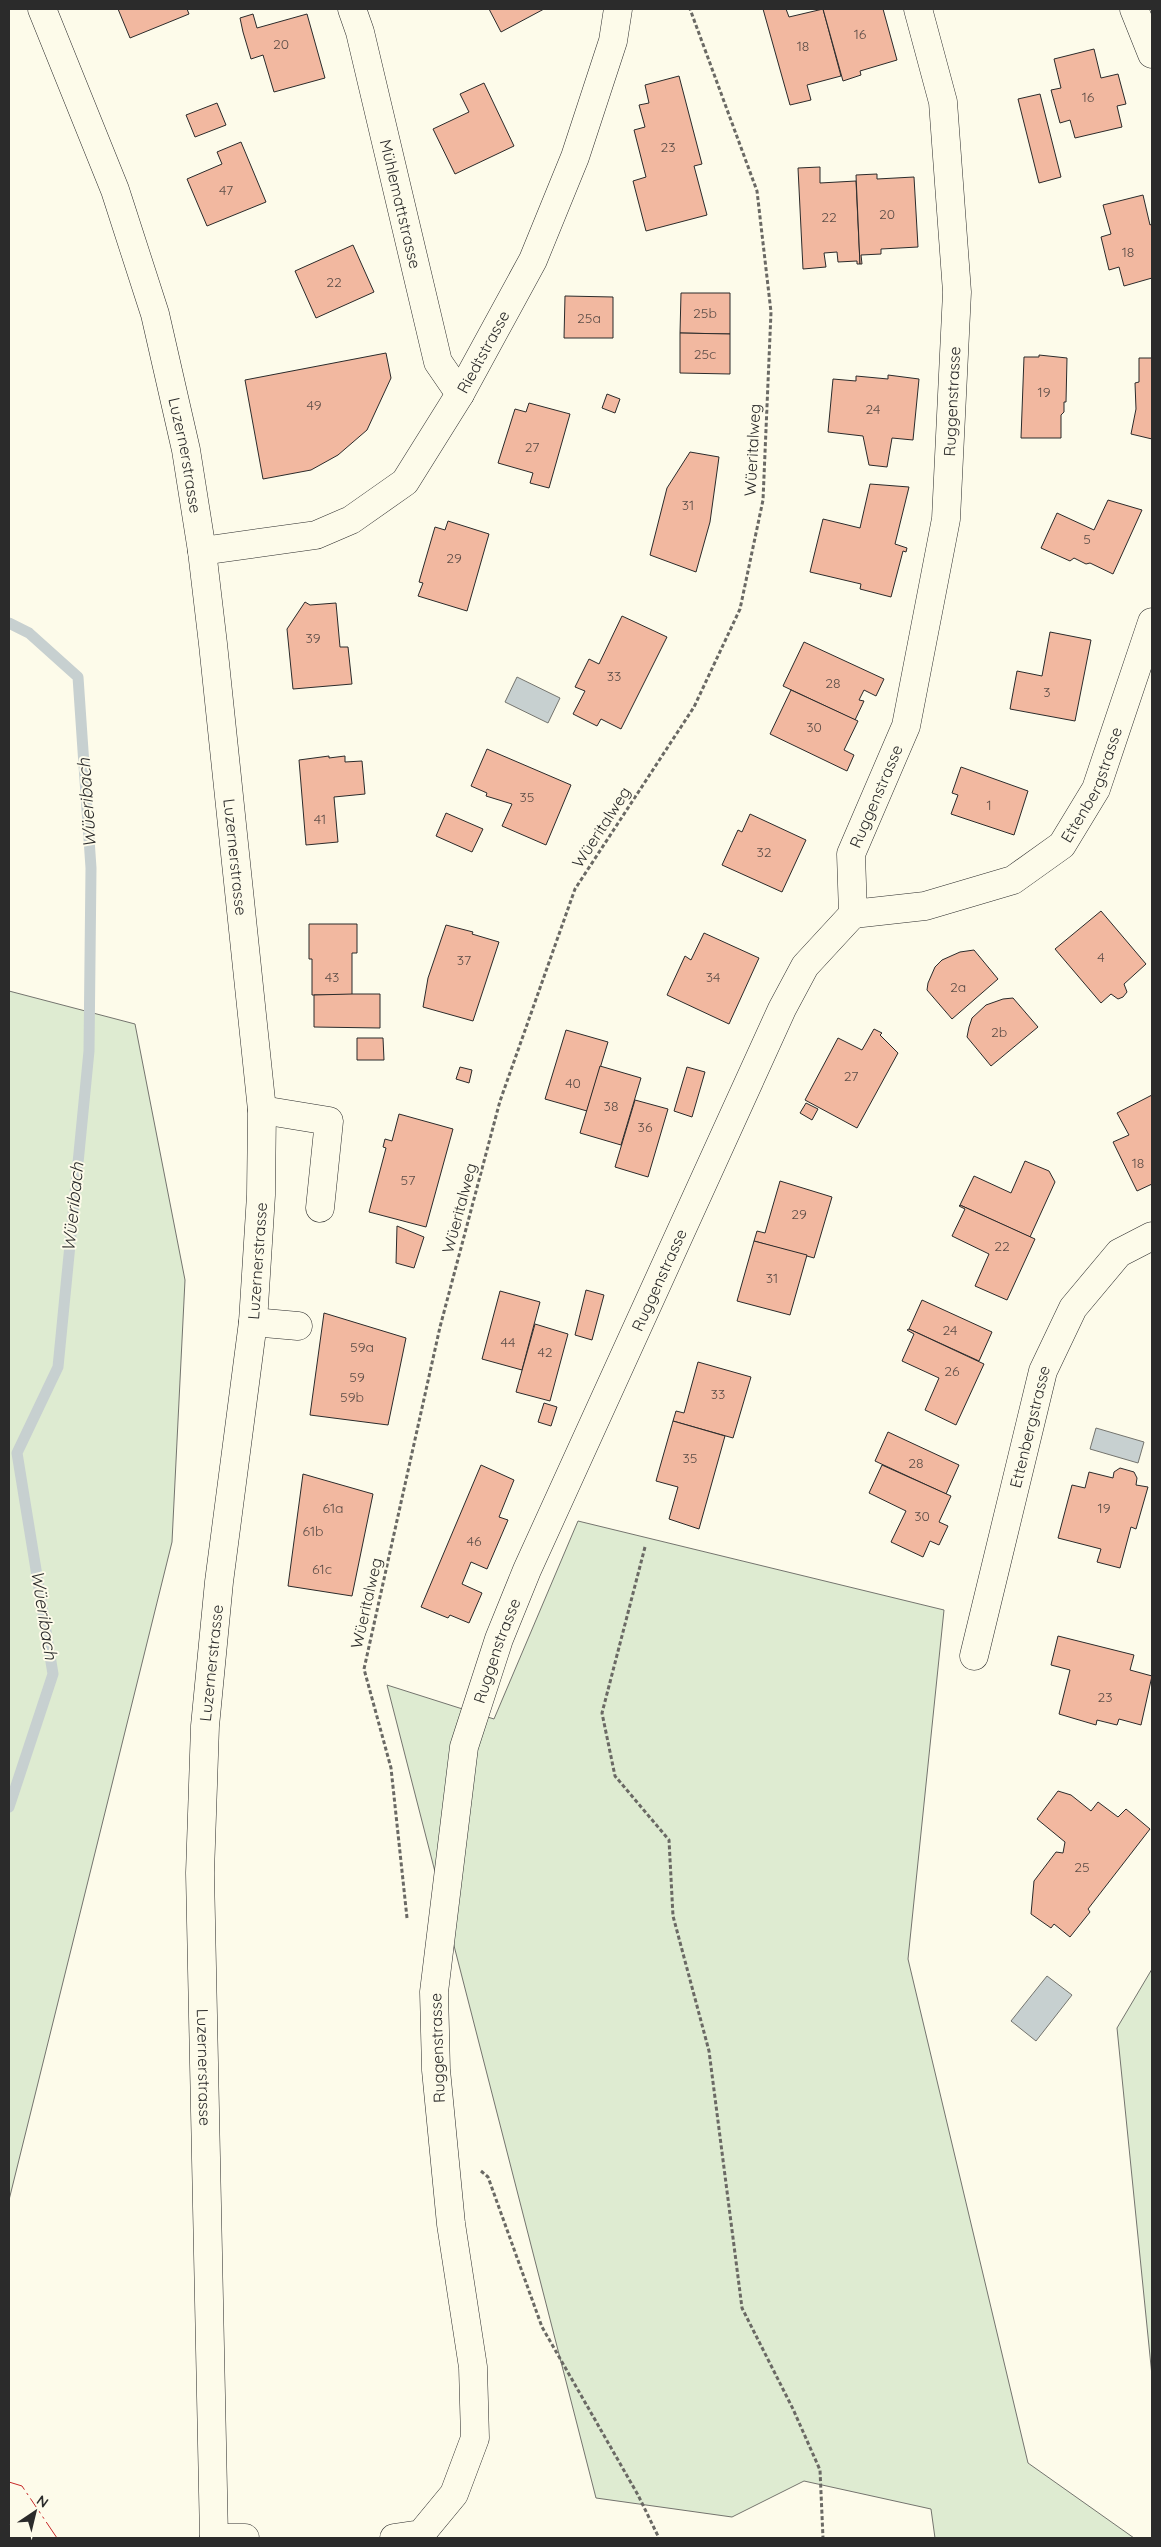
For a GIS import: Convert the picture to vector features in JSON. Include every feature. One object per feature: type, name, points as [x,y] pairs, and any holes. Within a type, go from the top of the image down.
[{"type":"street","name":"Luzernerstrasse","points":[[42,9],[115,190],[155,314],[186,450],[202,551],[262,1110],[261,1195],[253,1322],[219,1582],[205,1726],[200,1873],[214,2538]]},
{"type":"street","name":"Mühlemattstrasse","points":[[352,9],[362,42],[438,362],[460,394]]},
{"type":"street","name":"Riedtstrasse","points":[[202,551],[316,535],[350,520],[406,482],[460,394],[533,260],[574,157],[613,41],[618,9]]},
{"type":"street","name":"Ruggenstrasse","points":[[394,2538],[421,2534],[454,2494],[474,2438],[473,2367],[451,2224],[436,2070],[434,1992],[464,1747],[499,1639],[527,1570],[782,1008],[805,966],[853,914],[850,854],[906,726],[946,519],[957,292],[943,102],[918,9]]},
{"type":"street","points":[[1134,9],[1152,54]]},
{"type":"street","name":"Ettenbergstrasse","points":[[853,914],[925,906],[1013,880],[1062,844],[1096,789],[1152,622]]},
{"type":"street","points":[[262,1110],[329,1120],[320,1208]]},
{"type":"street","name":"Ettenbergstrasse","points":[[974,1656],[1043,1371],[1073,1308],[1119,1253],[1152,1236]]},
{"type":"street","points":[[253,1322],[298,1326]]},
{"type":"street","points":[[214,2538],[245,2538]]},
{"type":"path","name":"Wüeritalweg","points":[[407,1920],[391,1768],[364,1669],[440,1327],[500,1101],[575,889],[694,707],[740,609],[763,500],[771,312],[756,191],[690,9]]},
{"type":"path","points":[[645,1547],[602,1713],[615,1776],[669,1840],[673,1916],[709,2051],[742,2308],[794,2409],[820,2470],[823,2538]]},
{"type":"path","points":[[442,2135],[488,2177],[542,2326],[638,2495],[660,2538]]},
{"type":"green space","points":[[9,991],[135,1024],[185,1280],[172,1542],[9,2200]]},
{"type":"green space","points":[[578,1521],[944,1610],[908,1959],[1028,2463],[1134,2538],[935,2538],[931,2509],[804,2481],[732,2517],[596,2498],[387,1685],[494,1719]]},
{"type":"green space","points":[[1152,1969],[1152,2376],[1117,2028]]},
{"type":"shaded area","points":[[517,677],[560,698],[548,723],[505,702]]},
{"type":"shaded area","points":[[1096,1428],[1144,1442],[1138,1463],[1090,1449]]},
{"type":"shaded area","points":[[1047,1976],[1072,1995],[1036,2041],[1011,2021]]},
{"type":"building","points":[[118,9],[187,9],[189,14],[130,38]]},
{"type":"building","points":[[489,9],[544,9],[501,32]]},
{"type":"building","points":[[763,9],[786,9],[789,17],[823,9],[841,76],[807,85],[811,100],[790,105]]},
{"type":"building","points":[[823,9],[883,9],[897,60],[860,71],[861,75],[843,81]]},
{"type":"building","points":[[253,14],[257,28],[307,14],[325,78],[274,92],[263,55],[251,59],[243,32],[240,18]]},
{"type":"building","points":[[1094,49],[1101,78],[1118,74],[1126,104],[1117,106],[1122,127],[1075,138],[1070,120],[1060,123],[1051,90],[1061,88],[1054,59]]},
{"type":"building","points":[[679,76],[702,164],[694,166],[707,215],[646,231],[633,181],[646,177],[634,130],[645,127],[639,105],[649,103],[645,85]]},
{"type":"building","points":[[484,83],[514,146],[455,174],[433,129],[469,112],[460,94]]},
{"type":"building","points":[[1040,94],[1061,177],[1039,183],[1018,99]]},
{"type":"building","points":[[217,103],[226,125],[195,137],[186,115]]},
{"type":"building","points":[[241,142],[266,202],[207,226],[187,179],[222,164],[217,152]]},
{"type":"building","points":[[820,167],[820,183],[856,181],[860,264],[857,264],[857,261],[838,262],[837,252],[824,253],[826,267],[803,269],[798,168]]},
{"type":"building","points":[[877,174],[877,179],[914,177],[918,247],[881,249],[881,254],[861,255],[862,264],[860,264],[856,175]]},
{"type":"building","points":[[1143,195],[1150,225],[1152,224],[1152,278],[1124,286],[1119,267],[1109,270],[1101,237],[1111,234],[1103,205]]},
{"type":"building","points":[[353,245],[374,292],[316,318],[295,271]]},
{"type":"building","points":[[681,293],[730,293],[730,334],[680,333]]},
{"type":"building","points":[[565,296],[613,297],[613,338],[564,338]]},
{"type":"building","points":[[680,333],[730,334],[730,374],[680,373]]},
{"type":"building","points":[[386,353],[391,378],[367,430],[338,455],[311,470],[263,479],[245,380]]},
{"type":"building","points":[[1039,355],[1067,358],[1066,402],[1064,402],[1064,412],[1061,415],[1061,438],[1021,438],[1024,357],[1039,357]]},
{"type":"building","points":[[1139,358],[1152,358],[1152,439],[1131,434],[1136,409],[1135,383],[1139,382]]},
{"type":"building","points":[[888,375],[919,379],[913,440],[892,438],[887,467],[869,465],[863,436],[828,432],[833,379],[856,381],[856,376],[888,379]]},
{"type":"building","points":[[607,394],[620,399],[615,413],[602,408]]},
{"type":"building","points":[[529,403],[570,414],[549,488],[530,483],[533,473],[498,463],[515,409],[526,412]]},
{"type":"building","points":[[690,452],[719,457],[710,522],[696,572],[650,555],[667,488]]},
{"type":"building","points":[[870,484],[909,487],[895,544],[907,548],[906,552],[903,551],[891,597],[860,589],[861,584],[810,572],[823,519],[860,528]]},
{"type":"building","points":[[1108,500],[1142,510],[1113,574],[1090,563],[1086,564],[1074,558],[1070,561],[1041,548],[1057,513],[1094,530]]},
{"type":"building","points":[[448,521],[489,534],[467,611],[418,596],[423,583],[419,582],[435,527],[445,530]]},
{"type":"building","points":[[305,602],[310,605],[336,603],[340,647],[348,647],[352,684],[293,689],[287,629]]},
{"type":"building","points":[[622,616],[667,637],[621,729],[601,719],[597,726],[573,714],[585,691],[575,687],[589,659],[599,664]]},
{"type":"building","points":[[1050,632],[1091,640],[1075,721],[1010,709],[1017,671],[1042,676]]},
{"type":"building","points":[[804,642],[884,679],[876,696],[864,690],[859,700],[864,701],[855,720],[783,686]]},
{"type":"building","points":[[791,690],[858,721],[844,750],[854,755],[847,771],[770,734]]},
{"type":"building","points":[[487,749],[571,785],[546,845],[502,826],[512,804],[486,796],[487,793],[471,786]]},
{"type":"building","points":[[329,756],[329,758],[345,756],[345,762],[362,761],[365,794],[334,797],[338,842],[306,845],[299,760]]},
{"type":"building","points":[[961,767],[1028,791],[1014,835],[951,814],[958,795],[952,793]]},
{"type":"building","points":[[446,813],[483,829],[472,852],[436,836]]},
{"type":"building","points":[[750,814],[806,840],[782,892],[722,865],[738,830],[742,832]]},
{"type":"building","points":[[1101,911],[1146,964],[1124,984],[1127,992],[1123,997],[1118,999],[1111,994],[1101,1003],[1055,949]]},
{"type":"building","points":[[309,924],[357,924],[357,953],[352,953],[352,995],[312,995],[312,959],[309,959]]},
{"type":"building","points":[[446,925],[473,932],[472,934],[499,942],[473,1021],[423,1007],[428,978]]},
{"type":"building","points":[[704,933],[759,958],[729,1024],[667,995],[685,956],[691,960]]},
{"type":"building","points":[[974,950],[998,979],[952,1019],[927,990],[928,983],[935,967],[942,960],[960,952]]},
{"type":"building","points":[[380,994],[380,1028],[314,1027],[314,995]]},
{"type":"building","points":[[1013,998],[1038,1027],[991,1066],[967,1037],[969,1027],[972,1018],[986,1005],[1003,999]]},
{"type":"building","points":[[874,1029],[882,1033],[880,1035],[898,1053],[857,1128],[805,1100],[838,1038],[862,1050]]},
{"type":"building","points":[[566,1030],[608,1042],[587,1111],[545,1099]]},
{"type":"building","points":[[357,1038],[383,1038],[384,1060],[357,1060]]},
{"type":"building","points":[[600,1066],[641,1078],[621,1145],[580,1133]]},
{"type":"building","points":[[460,1067],[472,1070],[469,1083],[456,1079]]},
{"type":"building","points":[[687,1067],[705,1072],[692,1117],[674,1111]]},
{"type":"building","points":[[1152,1095],[1152,1184],[1137,1191],[1113,1142],[1129,1135],[1117,1113]]},
{"type":"building","points":[[635,1100],[668,1109],[648,1177],[615,1167]]},
{"type":"building","points":[[806,1103],[818,1109],[812,1120],[800,1113]]},
{"type":"building","points":[[399,1114],[453,1129],[426,1227],[369,1212],[386,1148],[383,1147],[385,1139],[392,1141]]},
{"type":"building","points":[[1025,1161],[1049,1171],[1055,1182],[1030,1237],[960,1205],[974,1176],[1011,1193]]},
{"type":"building","points":[[780,1181],[832,1197],[814,1258],[754,1241],[757,1231],[765,1233]]},
{"type":"building","points":[[960,1205],[1035,1239],[1007,1300],[975,1286],[989,1254],[952,1236],[965,1209]]},
{"type":"building","points":[[397,1226],[424,1237],[414,1268],[396,1263]]},
{"type":"building","points":[[754,1241],[807,1255],[790,1315],[737,1301]]},
{"type":"building","points":[[586,1290],[604,1295],[592,1340],[575,1335]]},
{"type":"building","points":[[500,1291],[540,1302],[522,1370],[482,1359]]},
{"type":"building","points":[[922,1300],[992,1332],[979,1361],[909,1329]]},
{"type":"building","points":[[324,1313],[406,1338],[388,1425],[310,1415]]},
{"type":"building","points":[[535,1324],[568,1334],[550,1401],[516,1392]]},
{"type":"building","points":[[909,1329],[984,1364],[956,1425],[925,1410],[939,1378],[902,1361],[914,1334],[907,1330]]},
{"type":"building","points":[[698,1362],[751,1377],[733,1438],[673,1421],[676,1411],[684,1413]]},
{"type":"building","points":[[544,1403],[557,1407],[551,1426],[538,1422]]},
{"type":"building","points":[[673,1421],[725,1436],[699,1529],[669,1519],[678,1487],[656,1481]]},
{"type":"building","points":[[888,1432],[959,1465],[946,1494],[875,1461]]},
{"type":"building","points":[[481,1465],[514,1480],[499,1517],[508,1520],[487,1569],[471,1562],[462,1584],[482,1593],[469,1623],[450,1615],[448,1618],[421,1607]]},
{"type":"building","points":[[882,1465],[951,1496],[939,1522],[948,1526],[939,1545],[930,1541],[923,1557],[891,1542],[906,1511],[869,1493]]},
{"type":"building","points":[[1120,1468],[1134,1472],[1137,1478],[1136,1485],[1148,1487],[1136,1529],[1131,1527],[1120,1568],[1097,1562],[1101,1549],[1058,1538],[1072,1485],[1085,1488],[1089,1472],[1113,1478],[1114,1472]]},
{"type":"building","points":[[303,1474],[373,1494],[352,1596],[288,1586]]},
{"type":"building","points":[[1058,1636],[1134,1655],[1130,1670],[1152,1676],[1141,1725],[1119,1719],[1117,1725],[1097,1720],[1096,1725],[1059,1714],[1070,1670],[1051,1665]]},
{"type":"building","points":[[1058,1791],[1071,1795],[1091,1811],[1098,1802],[1118,1817],[1126,1809],[1150,1829],[1088,1909],[1090,1912],[1070,1937],[1054,1924],[1051,1928],[1031,1914],[1034,1881],[1056,1852],[1063,1853],[1065,1842],[1037,1819]]},
{"type":"waterway","name":"Wüeribach","points":[[9,623],[29,633],[78,677],[91,868],[89,1051],[58,1367],[17,1453],[53,1674],[9,1807]]},
{"type":"power","points":[[9,2482],[22,2486],[57,2538]]}]
